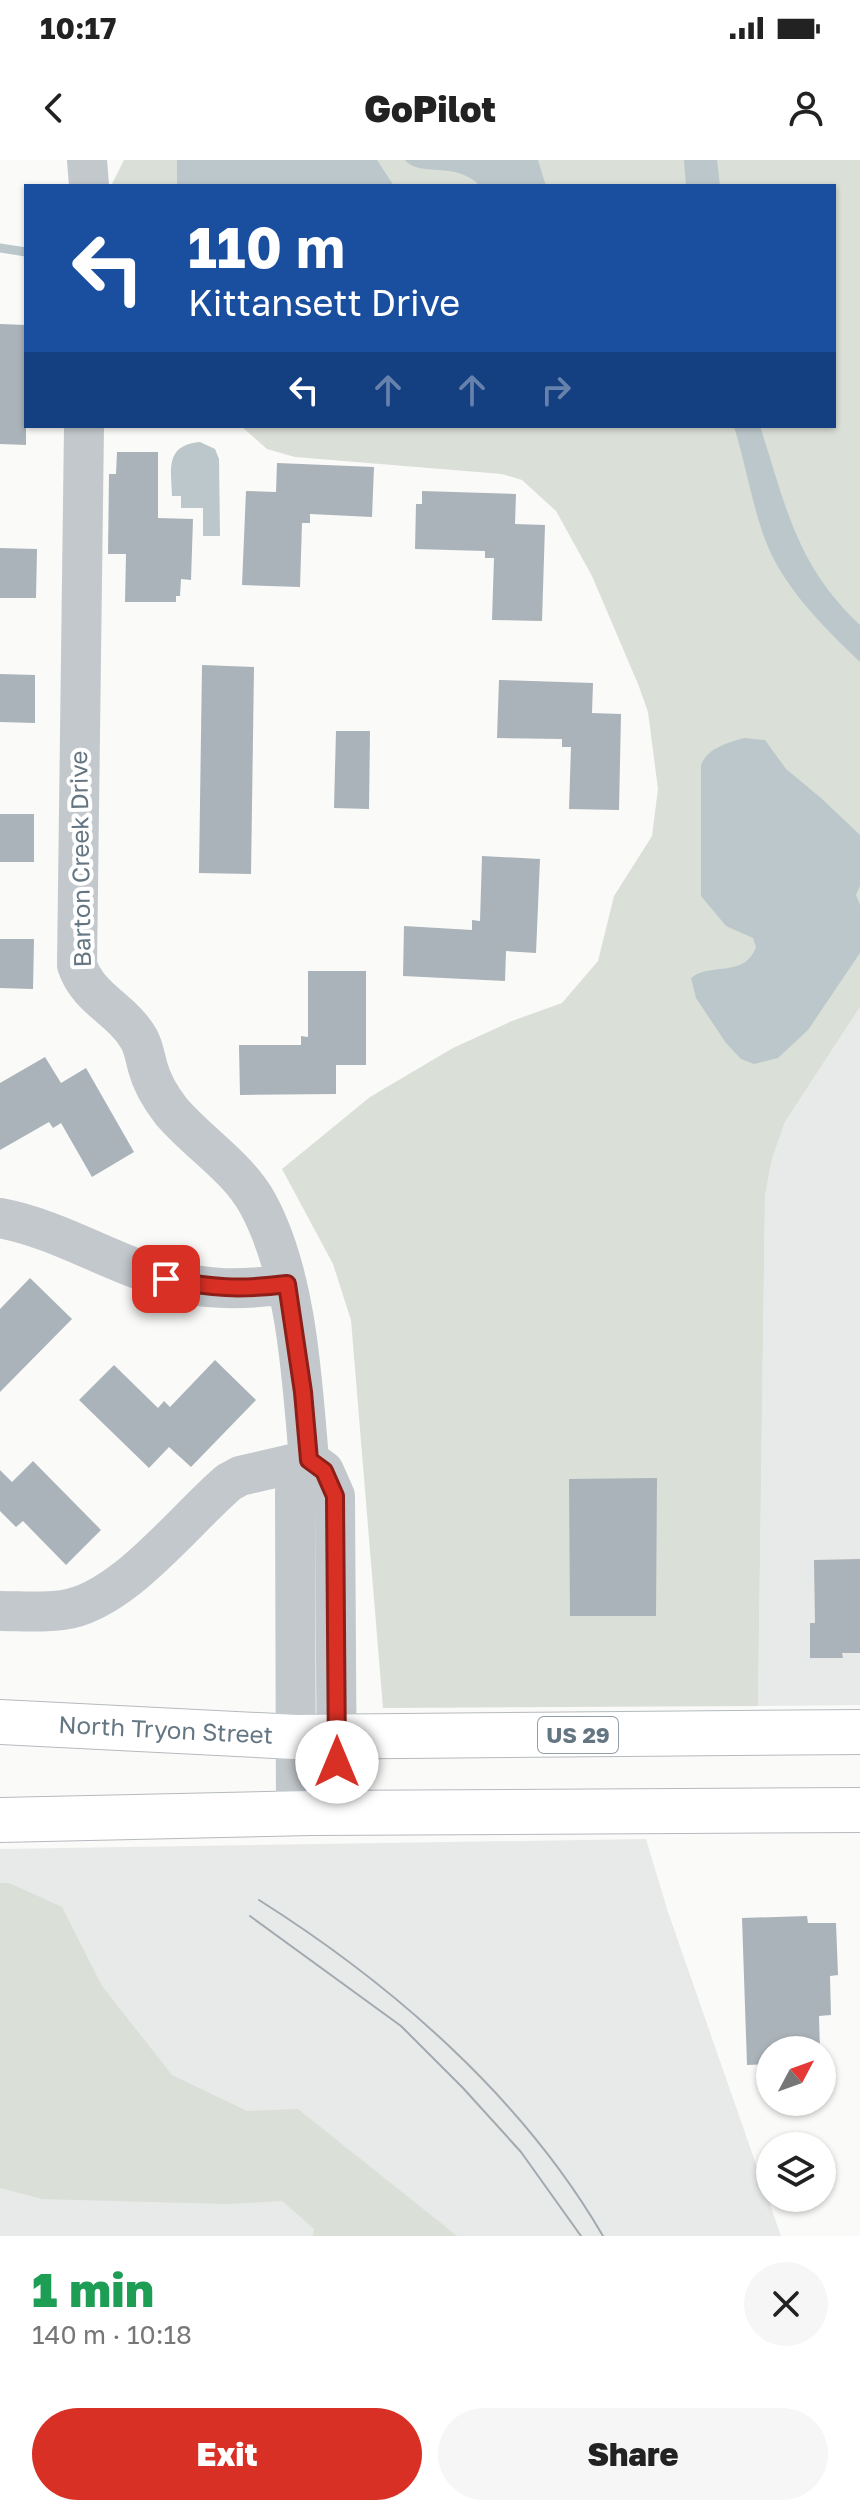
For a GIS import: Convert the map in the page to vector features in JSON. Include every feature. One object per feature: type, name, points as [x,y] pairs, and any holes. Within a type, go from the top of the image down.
[{"type":"main road","name":"North Tryon Street","points":[[0,1722],[316,1737],[860,1732]]},
{"type":"main road","points":[[0,1820],[317,1813],[860,1810]]},
{"type":"street","points":[[87,160],[89,184]]},
{"type":"street","name":"Barton Creek Drive","points":[[84,428],[77,965],[87,987],[122,1019],[140,1041],[154,1083],[172,1111],[235,1173],[257,1201],[274,1238],[287,1284],[309,1460]]},
{"type":"street","points":[[0,1218],[53,1232],[166,1279],[207,1287],[247,1290],[287,1284]]},
{"type":"street","points":[[0,1611],[62,1610],[91,1600],[127,1579],[229,1482],[240,1476],[309,1460],[324,1471],[335,1496],[316,1737],[317,1813]]},
{"type":"shaded area","points":[[124,160],[860,160],[860,1007],[785,1122],[772,1159],[765,1196],[758,1706],[383,1708],[351,1320],[333,1264],[282,1169],[370,1097],[453,1048],[512,1021],[562,1003],[598,961],[614,896],[652,836],[658,789],[648,712],[592,576],[556,511],[522,480],[502,474],[295,457],[267,449],[243,428],[836,428],[836,184],[112,184]]},
{"type":"shaded area","points":[[177,160],[377,160],[393,184],[177,184]]},
{"type":"shaded area","points":[[405,160],[538,160],[545,184],[478,184],[460,174],[411,165]]},
{"type":"shaded area","points":[[684,160],[717,160],[720,184],[686,184]]},
{"type":"shaded area","points":[[735,428],[761,428],[786,508],[807,557],[838,603],[860,625],[860,662],[831,634],[792,588],[771,553],[759,521]]},
{"type":"shaded area","points":[[200,442],[215,449],[219,459],[220,536],[203,536],[203,508],[181,508],[181,496],[172,496],[171,468],[175,453],[189,444]]},
{"type":"shaded area","points":[[744,738],[765,740],[786,769],[860,835],[860,886],[856,895],[860,905],[860,953],[808,1030],[778,1058],[754,1064],[741,1059],[726,1043],[696,998],[691,978],[699,973],[744,963],[756,947],[753,938],[726,926],[701,896],[701,766],[713,751]]},
{"type":"shaded area","points":[[860,1007],[860,1705],[758,1706],[765,1196],[772,1159],[785,1122]]},
{"type":"shaded area","points":[[646,1839],[668,1912],[756,2164],[756,2212],[773,2212],[781,2236],[0,2236],[0,1849]]},
{"type":"shaded area","points":[[0,1883],[9,1883],[62,1907],[102,1986],[172,2075],[247,2111],[298,2109],[457,2236],[313,2236],[314,2229],[282,2201],[227,2204],[42,2199],[0,2188]]},
{"type":"building","points":[[0,324],[24,325],[26,445],[0,444]]},
{"type":"building","points":[[117,452],[158,452],[158,518],[193,519],[191,580],[181,579],[180,596],[176,596],[176,602],[125,602],[126,554],[108,554],[109,474],[116,474]]},
{"type":"building","points":[[277,463],[374,467],[372,517],[310,514],[310,523],[302,523],[300,587],[242,585],[246,491],[276,492]]},
{"type":"building","points":[[422,491],[516,494],[515,524],[545,525],[542,621],[492,620],[494,558],[485,558],[485,551],[415,549],[416,504],[422,504]]},
{"type":"building","points":[[0,548],[37,549],[36,598],[0,598]]},
{"type":"building","points":[[202,665],[254,667],[251,874],[199,873]]},
{"type":"building","points":[[0,674],[35,675],[35,723],[0,722]]},
{"type":"building","points":[[499,680],[593,683],[592,713],[621,714],[619,810],[569,809],[571,747],[562,747],[562,739],[497,738]]},
{"type":"building","points":[[336,731],[370,731],[369,809],[334,808]]},
{"type":"building","points":[[0,814],[34,814],[34,862],[0,862]]},
{"type":"building","points":[[482,856],[540,859],[536,953],[506,951],[505,981],[403,976],[404,926],[472,930],[472,920],[480,921]]},
{"type":"building","points":[[0,939],[34,939],[33,989],[0,988]]},
{"type":"building","points":[[308,971],[366,971],[366,1065],[336,1065],[336,1094],[240,1095],[239,1045],[301,1045],[301,1036],[308,1037]]},
{"type":"building","points":[[45,1057],[61,1083],[86,1068],[134,1152],[92,1177],[61,1123],[53,1128],[49,1122],[0,1150],[0,1083]]},
{"type":"building","points":[[30,1278],[72,1319],[0,1392],[0,1309]]},
{"type":"building","points":[[215,1360],[256,1400],[191,1467],[169,1447],[149,1468],[79,1400],[114,1365],[158,1408],[164,1401],[170,1407]]},
{"type":"building","points":[[33,1461],[101,1530],[66,1565],[23,1521],[16,1527],[0,1511],[0,1470],[12,1482]]},
{"type":"building","points":[[657,1478],[656,1616],[570,1616],[569,1479]]},
{"type":"building","points":[[860,1559],[860,1653],[842,1653],[843,1658],[810,1658],[810,1623],[815,1623],[814,1560]]},
{"type":"building","points":[[807,1916],[808,1923],[836,1923],[838,1975],[830,1976],[831,2015],[819,2016],[820,2036],[756,2036],[756,2065],[747,2065],[742,1918]]},
{"type":"waterway","points":[[0,248],[24,252]]},
{"type":"tram line","points":[[259,1900],[358,1969],[451,2048],[534,2137],[571,2185],[603,2236]]},
{"type":"tram line","points":[[250,1916],[401,2026],[521,2152],[581,2236]]},
{"type":"route","points":[[166,1279],[247,1290],[287,1284],[303,1392],[309,1460],[324,1471],[335,1496],[337,1762]]}]
